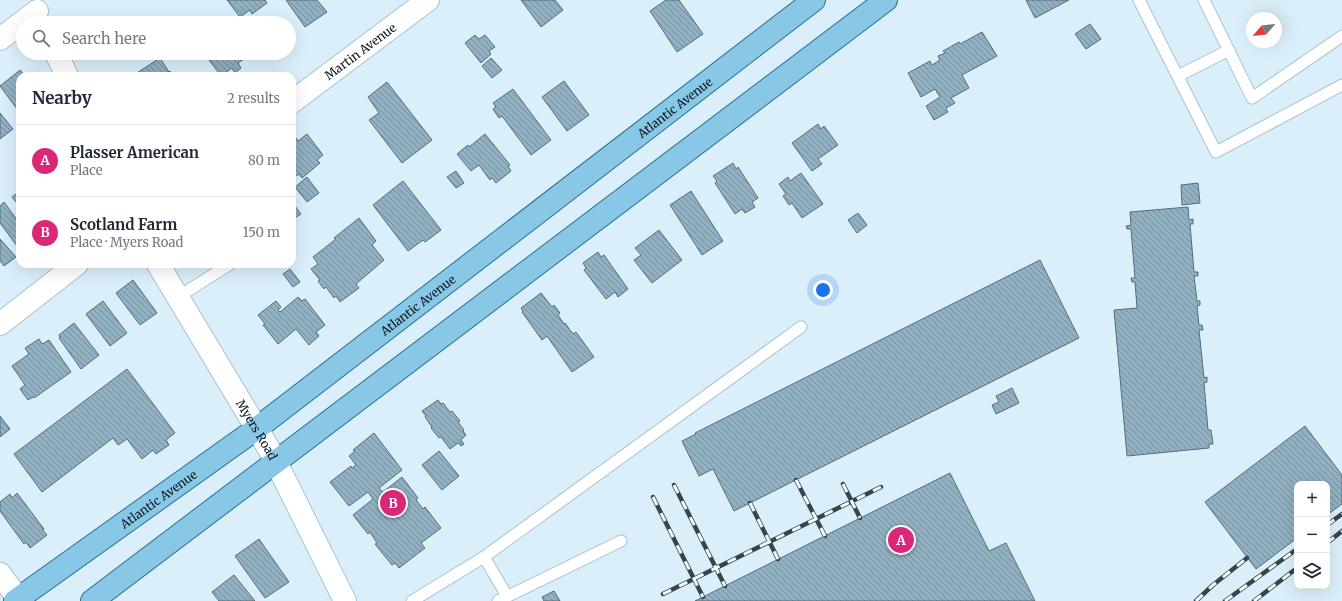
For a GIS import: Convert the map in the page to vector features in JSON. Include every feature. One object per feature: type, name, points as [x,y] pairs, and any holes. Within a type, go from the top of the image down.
[{"type":"main road","name":"Atlantic Avenue","points":[[17,600],[256,429],[814,0]]},
{"type":"main road","points":[[92,601],[886,0]]},
{"type":"street","name":"Martin Avenue","points":[[296,99],[428,0]]},
{"type":"street","points":[[0,39],[16,27]]},
{"type":"street","points":[[59,60],[65,72]]},
{"type":"street","points":[[0,324],[72,268]]},
{"type":"street","name":"Myers Road","points":[[160,268],[276,462],[345,601]]},
{"type":"street","points":[[0,574],[17,600]]},
{"type":"lane","points":[[1138,0],[1216,152],[1342,85]]},
{"type":"lane","points":[[1204,0],[1252,98],[1342,36]]},
{"type":"lane","points":[[1178,76],[1229,50]]},
{"type":"lane","points":[[178,297],[224,268]]},
{"type":"lane","points":[[412,601],[484,557],[801,327]]},
{"type":"lane","points":[[484,557],[503,599],[621,541]]},
{"type":"building","points":[[227,0],[265,0],[267,3],[252,14],[250,10],[239,16]]},
{"type":"building","points":[[286,0],[317,0],[327,12],[305,27]]},
{"type":"building","points":[[521,0],[555,0],[563,10],[541,27]]},
{"type":"building","points":[[666,0],[679,0],[703,34],[677,52],[650,11]]},
{"type":"building","points":[[1026,0],[1069,0],[1035,18]]},
{"type":"building","points":[[1090,24],[1101,39],[1086,49],[1075,34]]},
{"type":"building","points":[[982,32],[997,56],[962,75],[969,88],[951,98],[955,103],[946,108],[948,112],[934,120],[926,106],[940,97],[935,89],[921,97],[908,73],[930,61],[932,65],[940,60],[938,56],[945,53],[943,51]]},
{"type":"building","points":[[475,35],[479,39],[485,35],[495,47],[489,51],[491,54],[481,63],[465,43]]},
{"type":"building","points":[[491,58],[502,70],[492,78],[482,66]]},
{"type":"building","points":[[157,60],[161,60],[169,72],[138,72]]},
{"type":"building","points":[[209,60],[242,60],[238,63],[241,68],[236,72],[234,72],[232,68],[226,72],[218,72]]},
{"type":"building","points":[[16,73],[16,108],[0,86]]},
{"type":"building","points":[[564,81],[589,115],[567,131],[542,97]]},
{"type":"building","points":[[387,82],[432,140],[402,163],[369,120],[379,113],[368,97]]},
{"type":"building","points":[[513,89],[551,140],[531,155],[502,116],[499,118],[493,109],[496,107],[493,103]]},
{"type":"building","points":[[0,113],[13,129],[0,139]]},
{"type":"building","points":[[818,124],[821,129],[824,126],[838,145],[818,159],[822,164],[812,171],[792,143]]},
{"type":"building","points":[[307,134],[323,155],[317,160],[320,163],[302,178],[299,174],[296,176],[296,138],[298,141]]},
{"type":"building","points":[[485,134],[510,165],[508,166],[511,171],[496,183],[492,178],[490,180],[479,165],[471,171],[457,154],[468,145],[469,147]]},
{"type":"building","points":[[733,163],[736,169],[738,167],[758,198],[752,202],[755,207],[745,213],[742,209],[735,214],[715,183],[717,181],[713,176]]},
{"type":"building","points":[[456,171],[464,183],[456,188],[447,177]]},
{"type":"building","points":[[801,173],[823,204],[802,218],[792,203],[789,205],[783,196],[786,194],[779,184],[788,177],[790,181]]},
{"type":"building","points":[[307,177],[319,193],[307,202],[296,186]]},
{"type":"building","points":[[403,181],[441,230],[425,242],[423,240],[408,251],[373,205]]},
{"type":"building","points":[[1198,183],[1200,203],[1182,205],[1181,185]]},
{"type":"building","points":[[691,191],[723,241],[702,255],[670,205]]},
{"type":"building","points":[[16,194],[16,202],[12,197]]},
{"type":"building","points":[[4,202],[16,218],[16,245],[0,223],[0,206]]},
{"type":"building","points":[[296,207],[301,214],[296,217]]},
{"type":"building","points":[[1188,207],[1189,220],[1193,219],[1193,224],[1190,224],[1194,272],[1198,272],[1198,276],[1194,276],[1197,301],[1200,301],[1200,305],[1197,306],[1199,325],[1202,325],[1203,330],[1199,330],[1204,378],[1207,377],[1207,382],[1204,383],[1208,430],[1211,430],[1213,444],[1209,444],[1209,448],[1127,456],[1114,310],[1137,308],[1135,282],[1132,282],[1131,278],[1135,278],[1131,229],[1127,229],[1126,226],[1131,225],[1130,212]]},
{"type":"building","points":[[858,213],[867,225],[857,233],[848,220]]},
{"type":"building","points":[[359,218],[376,241],[372,245],[384,260],[356,284],[359,288],[340,302],[336,296],[334,298],[326,287],[324,289],[318,281],[320,280],[311,269],[318,264],[313,257]]},
{"type":"building","points":[[659,230],[682,260],[652,283],[634,260],[641,255],[635,248]]},
{"type":"building","points":[[0,239],[16,257],[4,266],[0,261]]},
{"type":"building","points":[[598,252],[601,257],[604,255],[628,289],[618,297],[615,292],[606,299],[584,270],[586,268],[583,263]]},
{"type":"building","points":[[1040,260],[1079,338],[734,511],[713,469],[699,476],[682,441],[696,434],[695,433]]},
{"type":"building","points":[[290,269],[300,282],[293,287],[283,274]]},
{"type":"building","points":[[133,280],[157,313],[140,325],[116,293]]},
{"type":"building","points":[[541,293],[552,307],[554,305],[560,313],[558,315],[564,324],[565,323],[573,334],[576,332],[594,357],[572,372],[547,336],[542,340],[522,312],[523,311],[521,308]]},
{"type":"building","points":[[298,297],[302,301],[305,299],[325,325],[316,332],[319,336],[309,345],[296,329],[278,344],[263,325],[265,324],[258,315],[276,301],[281,307],[278,310],[280,312]]},
{"type":"building","points":[[103,301],[127,333],[110,346],[86,314]]},
{"type":"building","points":[[74,323],[99,355],[81,369],[59,338],[59,335]]},
{"type":"building","points":[[39,339],[42,344],[49,340],[71,372],[34,398],[33,397],[28,400],[20,389],[25,385],[12,366],[29,354],[25,348]]},
{"type":"building","points":[[127,369],[175,433],[166,440],[169,445],[156,454],[153,450],[142,459],[127,439],[118,445],[113,438],[42,492],[14,454]]},
{"type":"building","points":[[1012,388],[1019,403],[996,414],[992,405],[999,402],[996,396]]},
{"type":"building","points":[[438,400],[441,404],[443,403],[450,412],[452,411],[460,421],[458,422],[466,435],[461,440],[464,444],[461,446],[458,443],[450,449],[441,437],[439,438],[431,428],[432,427],[422,411]]},
{"type":"building","points":[[0,416],[10,429],[0,437]]},
{"type":"building","points":[[1305,426],[1342,475],[1342,504],[1330,513],[1330,481],[1294,481],[1294,540],[1256,569],[1205,502]]},
{"type":"building","points":[[374,433],[402,470],[379,488],[383,492],[402,477],[418,498],[416,500],[423,509],[425,507],[441,528],[421,543],[425,548],[399,568],[395,563],[392,565],[375,544],[377,543],[370,532],[368,534],[353,515],[373,499],[368,492],[349,506],[330,482],[351,466],[352,468],[356,465],[349,456],[355,451],[353,450]]},
{"type":"building","points":[[439,451],[459,476],[442,490],[422,465]]},
{"type":"building","points":[[950,473],[989,551],[1006,543],[1035,601],[695,601]]},
{"type":"building","points":[[17,493],[47,535],[30,548],[26,542],[24,544],[0,511],[0,502],[10,494],[12,498]]},
{"type":"building","points":[[259,539],[289,582],[265,598],[235,556]]},
{"type":"building","points":[[234,575],[255,601],[219,601],[212,592]]},
{"type":"building","points":[[554,591],[560,601],[544,601],[542,597]]},
{"type":"railway","points":[[796,480],[825,536]]},
{"type":"railway","points":[[843,484],[860,518]]},
{"type":"railway","points":[[674,485],[725,586]]},
{"type":"railway","points":[[663,594],[881,487]]},
{"type":"railway","points":[[653,497],[703,597]]},
{"type":"railway","points":[[750,503],[778,559]]},
{"type":"railway","points":[[1330,523],[1342,514]]},
{"type":"railway","points":[[1330,541],[1342,531]]},
{"type":"railway","points":[[1225,601],[1294,551]]},
{"type":"railway","points":[[1196,601],[1213,585],[1247,558]]},
{"type":"railway","points":[[1254,601],[1294,570]]},
{"type":"place","name":"Scotland Farm","points":[[393,503]]},
{"type":"place","name":"Plasser American","points":[[901,540]]}]
